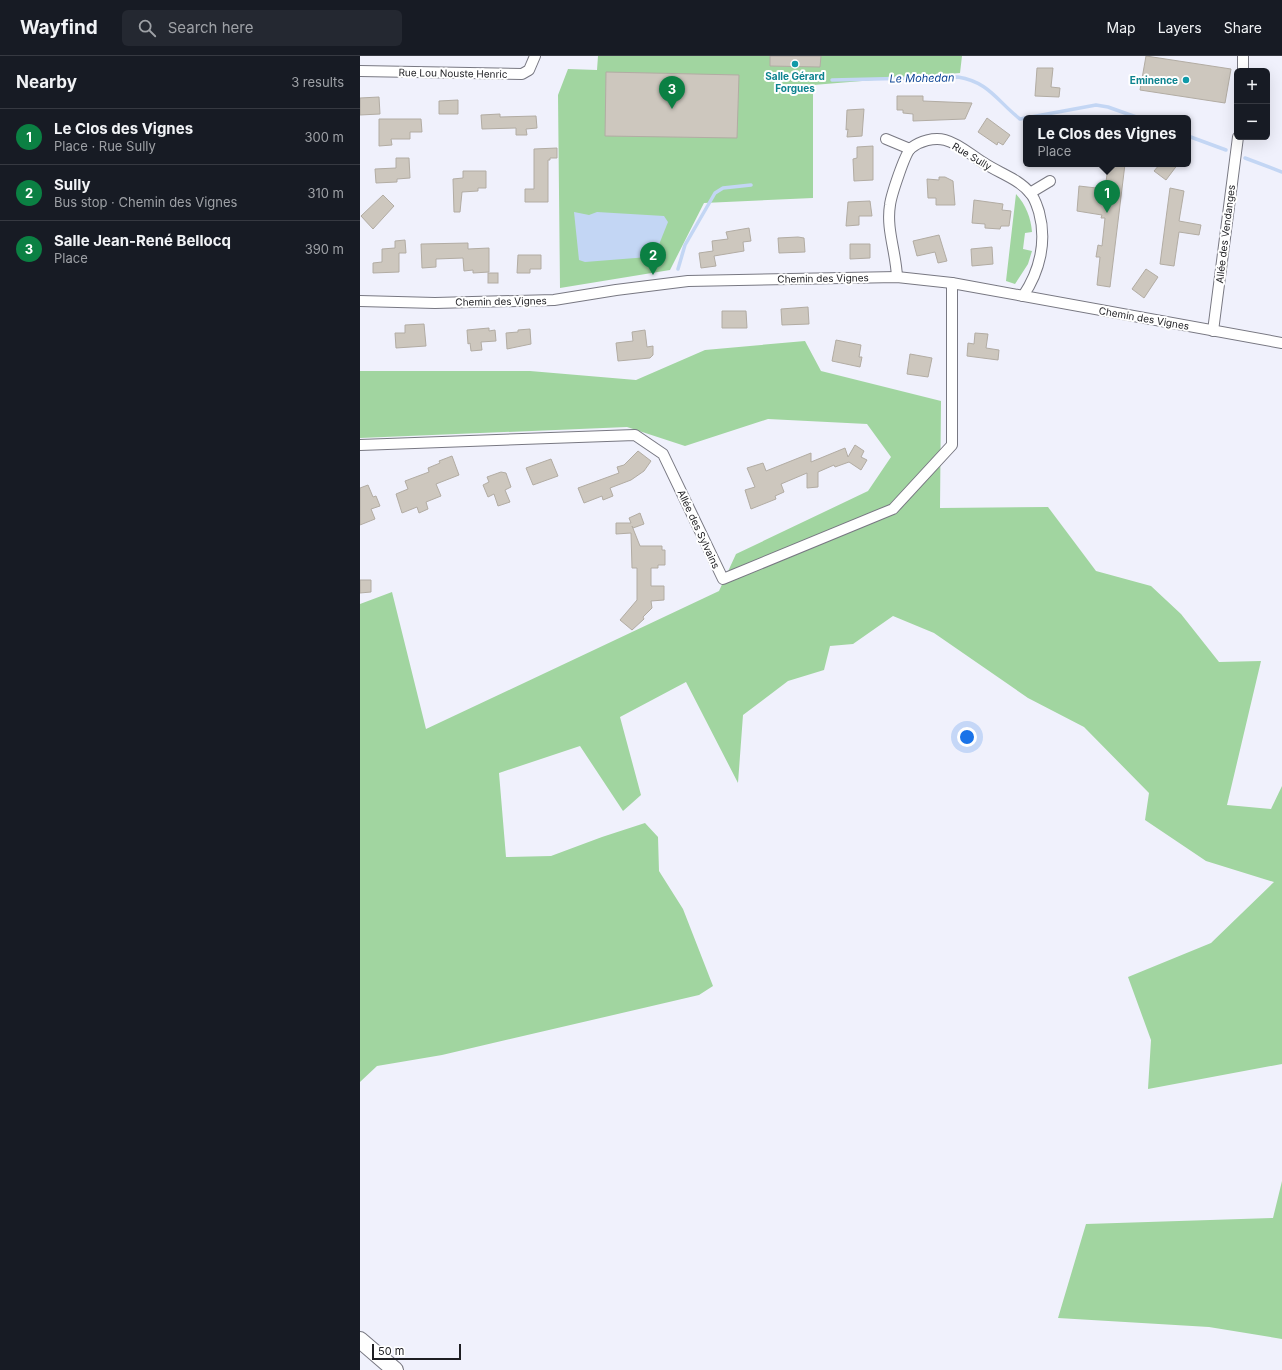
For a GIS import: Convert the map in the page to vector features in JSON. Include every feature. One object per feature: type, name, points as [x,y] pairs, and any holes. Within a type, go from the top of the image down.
[{"type":"main road","points":[[360,1340],[394,1370]]},
{"type":"main road","points":[[360,1346],[377,1370]]},
{"type":"street","name":"Rue Lou Nouste Henric","points":[[360,71],[522,74],[529,70],[535,56]]},
{"type":"street","points":[[1243,56],[1243,68]]},
{"type":"street","points":[[886,139],[910,149],[899,173],[890,203],[888,224],[894,251],[897,277]]},
{"type":"street","name":"Rue Sully","points":[[910,149],[926,140],[945,140],[960,146],[984,163],[1014,180],[1030,193],[1037,205],[1043,225],[1043,246],[1039,264],[1023,296]]},
{"type":"street","name":"Allée des Vendanges","points":[[1213,331],[1238,140]]},
{"type":"street","points":[[1030,193],[1050,181]]},
{"type":"street","name":"Chemin des Vignes","points":[[360,300],[435,303],[554,300],[688,281],[897,277],[952,283],[1282,343]]},
{"type":"street","name":"Allée des Sylvains","points":[[360,445],[635,435],[663,454],[723,579],[893,509],[952,445],[952,283]]},
{"type":"green space","points":[[598,56],[962,56],[960,73],[813,85],[813,198],[704,203],[670,270],[560,288],[558,95],[568,69],[597,70]]},
{"type":"green space","points":[[1016,194],[1025,207],[1032,232],[1025,233],[1023,249],[1032,251],[1028,264],[1015,284],[1006,281]]},
{"type":"green space","points":[[805,341],[821,371],[941,401],[940,508],[1048,507],[1096,571],[1151,586],[1181,614],[1219,662],[1261,661],[1227,805],[1271,809],[1282,786],[1282,1064],[1148,1089],[1151,1040],[1128,977],[1211,943],[1274,882],[1206,861],[1145,820],[1149,793],[1084,727],[1028,698],[934,633],[893,616],[853,644],[830,646],[824,670],[788,681],[743,715],[738,783],[686,682],[620,717],[641,795],[623,811],[580,746],[499,773],[506,857],[551,856],[645,823],[658,837],[659,871],[683,909],[713,986],[699,995],[442,1055],[377,1066],[360,1082],[360,604],[392,592],[426,729],[719,591],[736,554],[868,491],[891,457],[867,424],[768,419],[685,446],[627,427],[360,438],[360,371],[530,371],[636,380],[705,350]]},
{"type":"green space","points":[[1282,1181],[1282,1339],[1209,1327],[1058,1318],[1086,1224],[1273,1218]]},
{"type":"water","points":[[574,212],[589,215],[597,212],[664,216],[668,222],[658,247],[648,257],[585,262],[579,260]]},
{"type":"building","name":"Salle Gérard Forgues","points":[[770,56],[821,56],[820,67],[770,66]]},
{"type":"building","name":"Eminence","points":[[1146,56],[1231,69],[1225,103],[1140,90]]},
{"type":"building","points":[[1037,68],[1053,68],[1051,87],[1060,88],[1059,97],[1035,96]]},
{"type":"building","points":[[606,72],[739,75],[737,138],[605,136]]},
{"type":"building","points":[[897,96],[923,96],[923,101],[972,103],[965,119],[913,121],[913,114],[903,113],[903,110],[897,110]]},
{"type":"building","points":[[379,97],[380,114],[360,115],[360,98]]},
{"type":"building","points":[[458,100],[458,114],[439,114],[439,101]]},
{"type":"building","points":[[864,109],[862,136],[847,137],[847,110]]},
{"type":"building","points":[[500,114],[500,117],[536,116],[537,128],[526,129],[527,135],[516,135],[516,128],[482,129],[481,115]]},
{"type":"building","points":[[987,118],[1010,135],[1003,145],[998,142],[997,145],[978,132]]},
{"type":"building","points":[[379,119],[421,119],[422,132],[410,132],[410,139],[391,139],[392,145],[379,146]]},
{"type":"building","points":[[873,146],[873,180],[854,181],[853,159],[857,158],[857,147]]},
{"type":"building","points":[[557,148],[557,158],[550,158],[550,160],[548,160],[548,202],[525,202],[525,189],[534,189],[534,149]]},
{"type":"building","points":[[396,158],[409,158],[410,178],[397,179],[397,182],[376,183],[375,169],[396,168]]},
{"type":"building","points":[[1108,167],[1125,167],[1110,287],[1097,285],[1100,257],[1096,257],[1098,245],[1102,246],[1105,218],[1101,218],[1102,215],[1077,211],[1079,186],[1105,189]]},
{"type":"building","points":[[1157,167],[1176,167],[1166,180],[1154,171]]},
{"type":"building","points":[[463,171],[486,171],[486,188],[478,188],[478,191],[462,192],[460,212],[454,212],[453,179],[463,178]]},
{"type":"building","points":[[939,177],[945,177],[953,181],[955,205],[936,205],[936,198],[928,198],[927,179],[939,180]]},
{"type":"building","points":[[1170,188],[1184,191],[1179,221],[1201,225],[1199,235],[1179,232],[1174,266],[1160,264]]},
{"type":"building","points":[[383,195],[394,206],[373,229],[361,216]]},
{"type":"building","points":[[974,200],[1003,204],[1002,210],[1011,211],[1009,226],[1001,226],[1000,229],[985,228],[985,224],[972,223]]},
{"type":"building","points":[[870,201],[872,216],[859,216],[859,225],[846,226],[848,202]]},
{"type":"building","points":[[749,228],[751,241],[743,242],[744,251],[714,256],[716,266],[701,268],[699,253],[713,251],[712,241],[728,239],[726,232]]},
{"type":"building","points":[[939,235],[947,261],[938,263],[935,252],[917,256],[913,241]]},
{"type":"building","points":[[778,238],[804,238],[805,252],[779,253]]},
{"type":"building","points":[[405,240],[406,253],[399,253],[399,272],[373,273],[373,263],[382,262],[382,249],[395,248],[395,241]]},
{"type":"building","points":[[468,243],[468,249],[489,248],[489,272],[473,273],[473,270],[464,271],[463,258],[436,259],[436,267],[422,268],[421,244]]},
{"type":"building","points":[[850,244],[870,244],[870,258],[850,259]]},
{"type":"building","points":[[992,247],[993,264],[972,266],[971,249]]},
{"type":"building","points":[[518,255],[541,255],[541,269],[530,269],[530,273],[517,273]]},
{"type":"building","points":[[1146,269],[1158,277],[1144,298],[1132,289]]},
{"type":"building","points":[[488,273],[498,273],[498,283],[488,283]]},
{"type":"building","points":[[808,307],[809,324],[782,325],[781,309]]},
{"type":"building","points":[[722,311],[746,311],[747,328],[722,328]]},
{"type":"building","points":[[424,324],[426,346],[396,348],[395,333],[405,333],[405,325]]},
{"type":"building","points":[[489,328],[489,331],[495,330],[496,341],[481,342],[482,350],[471,351],[470,343],[468,344],[467,330]]},
{"type":"building","points":[[530,329],[531,344],[507,349],[506,333]]},
{"type":"building","points":[[645,330],[647,347],[653,346],[653,355],[650,358],[618,361],[616,343],[633,341],[632,332]]},
{"type":"building","points":[[975,333],[988,334],[986,348],[999,350],[998,360],[967,356],[968,343],[974,344]]},
{"type":"building","points":[[836,340],[861,345],[859,357],[862,357],[860,367],[832,361]]},
{"type":"building","points":[[910,354],[932,358],[928,377],[907,374]]},
{"type":"building","points":[[855,445],[864,451],[861,457],[867,460],[861,470],[849,462],[835,467],[834,465],[818,472],[818,487],[807,488],[807,473],[781,484],[784,492],[775,496],[776,499],[751,509],[745,490],[755,487],[747,468],[763,463],[766,471],[811,453],[811,462],[845,448],[848,457]]},
{"type":"building","points":[[638,451],[651,461],[644,471],[631,480],[610,488],[613,496],[603,500],[602,496],[584,503],[578,488],[619,473],[617,467],[624,465]]},
{"type":"building","points":[[452,456],[459,475],[436,484],[441,496],[426,502],[428,509],[419,513],[417,507],[402,513],[396,494],[408,489],[405,481],[429,472],[428,468],[440,463],[439,461]]},
{"type":"building","points":[[551,459],[558,476],[533,485],[526,468]]},
{"type":"building","points":[[501,472],[506,473],[511,487],[505,490],[510,502],[498,506],[494,494],[488,497],[483,485],[489,482],[487,477]]},
{"type":"building","points":[[368,485],[373,497],[376,496],[380,506],[371,509],[375,519],[360,525],[360,488]]},
{"type":"building","points":[[640,513],[644,524],[633,528],[632,526],[640,546],[662,546],[662,550],[665,550],[665,565],[658,565],[658,568],[651,568],[651,586],[664,586],[664,600],[651,601],[652,608],[643,617],[644,619],[632,630],[620,620],[637,600],[637,568],[632,568],[631,533],[616,534],[616,523],[631,523],[629,518]]},
{"type":"building","points":[[360,580],[371,580],[371,592],[360,593]]},
{"type":"waterway","name":"Le Mohedan","points":[[832,80],[958,77],[978,83],[992,93],[1020,119],[1023,118]]},
{"type":"waterway","name":"Le Mohedan","points":[[1042,115],[1096,105],[1108,107],[1131,115]]},
{"type":"waterway","name":"Le Mohedan","points":[[1191,137],[1226,150]]},
{"type":"waterway","name":"Le Mohedan","points":[[1245,158],[1282,172]]},
{"type":"waterway","name":"Le Mohedan","points":[[678,269],[685,245],[715,193],[723,188],[751,185]]},
{"type":"place","name":"Salle Gérard Forgues","points":[[795,64]]},
{"type":"place","name":"Eminence","points":[[1186,80]]},
{"type":"place","name":"Salle Jean-René Bellocq","points":[[672,109]]},
{"type":"place","name":"Le Clos des Vignes","points":[[1107,213]]},
{"type":"place","name":"Sully","points":[[653,275]]}]
